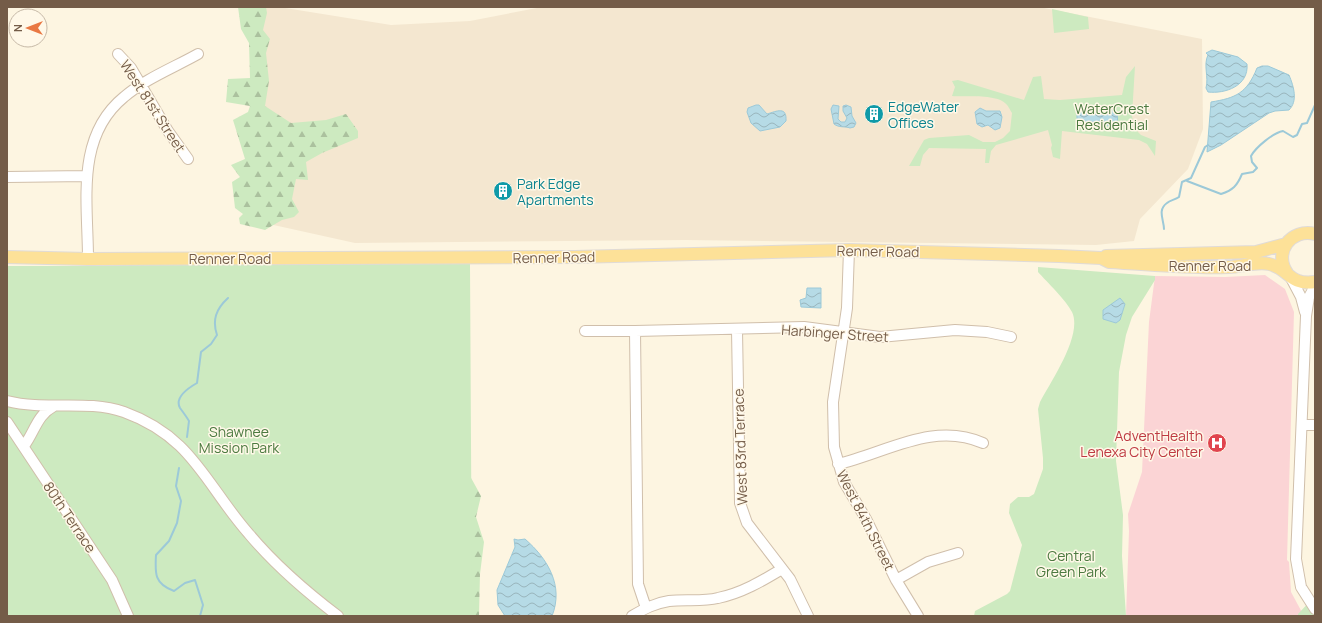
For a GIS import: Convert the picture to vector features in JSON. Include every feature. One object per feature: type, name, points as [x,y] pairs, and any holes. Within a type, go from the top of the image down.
[{"type":"main road","name":"Renner Road","points":[[1101,258],[1109,255],[1256,252],[1286,244],[1298,234],[1308,232],[1315,234]]},
{"type":"main road","points":[[1286,244],[1281,257],[1282,266],[1289,276]]},
{"type":"main road","name":"Renner Road","points":[[7,257],[88,259],[575,257],[849,250],[1101,258],[1110,262],[1228,268],[1268,264],[1289,276],[1306,283],[1315,282]]},
{"type":"street","name":"West 81st Street","points":[[118,54],[131,68],[168,130],[188,159]]},
{"type":"street","points":[[88,259],[87,176],[89,152],[102,122],[115,105],[142,85],[198,54]]},
{"type":"street","points":[[7,177],[87,176]]},
{"type":"street","name":"West 84th Street","points":[[849,250],[844,332],[834,402],[833,432],[838,464],[844,482],[866,519],[896,580],[918,616]]},
{"type":"street","points":[[1289,276],[1301,297],[1306,316]]},
{"type":"street","points":[[1313,607],[1301,588],[1296,559],[1306,316],[1309,297],[1315,286]]},
{"type":"street","name":"Harbinger Street","points":[[585,331],[635,332],[804,328],[880,337],[896,337],[956,330],[987,332],[1011,337]]},
{"type":"street","name":"West 83rd Terrace","points":[[737,330],[740,503],[747,523],[790,579],[808,616]]},
{"type":"street","points":[[635,332],[638,584],[646,608]]},
{"type":"street","points":[[7,401],[27,405],[93,405],[109,408],[146,421],[165,432],[189,454],[230,511],[266,554],[289,577],[338,616]]},
{"type":"street","points":[[24,446],[40,416],[55,405]]},
{"type":"street","name":"80th Terrace","points":[[7,422],[112,580],[128,616]]},
{"type":"street","points":[[1302,425],[1315,425]]},
{"type":"street","points":[[838,464],[861,459],[905,442],[932,435],[961,437],[983,443]]},
{"type":"street","points":[[896,580],[928,562],[958,553]]},
{"type":"street","points":[[632,616],[646,608],[668,601],[708,600],[734,594],[758,583],[782,569]]},
{"type":"shaded area","points":[[253,7],[279,7],[391,25],[470,21],[542,7],[1039,7],[1202,39],[1203,129],[1188,169],[1140,219],[1134,241],[1096,245],[686,240],[355,243],[260,222]]},
{"type":"shaded area","name":"AdventHealth Lenexa City Center","points":[[1265,275],[1285,289],[1294,312],[1287,560],[1289,562],[1291,592],[1304,616],[1126,616],[1129,531],[1128,514],[1142,472],[1149,322],[1155,276],[1225,277]]},
{"type":"green space","points":[[238,7],[266,7],[267,13],[263,30],[270,39],[266,53],[269,81],[265,106],[291,123],[326,120],[346,114],[358,131],[358,138],[322,153],[306,162],[308,180],[296,179],[292,199],[299,212],[294,217],[282,220],[265,230],[240,224],[239,218],[243,214],[235,208],[232,182],[240,177],[231,165],[245,159],[233,120],[248,112],[250,106],[226,102],[228,79],[250,78],[249,43],[241,29]]},
{"type":"green space","points":[[1052,9],[1088,17],[1089,29],[1054,33]]},
{"type":"green space","name":"WaterCrest Residential","points":[[1135,66],[1132,116],[1134,128],[1141,135],[1156,141],[1155,156],[1147,144],[1139,140],[1062,131],[1060,159],[1053,157],[1051,148],[1052,145],[1048,130],[996,145],[991,151],[989,163],[985,163],[986,149],[929,148],[923,155],[920,166],[909,166],[924,140],[929,138],[969,135],[983,142],[995,142],[1003,138],[1010,131],[1012,113],[1006,104],[1000,100],[988,97],[952,96],[955,87],[952,81],[958,80],[1024,100],[1033,77],[1041,76],[1044,99],[1060,100],[1122,95],[1126,77]]},
{"type":"green space","name":"Shawnee Mission Park","points":[[243,262],[470,264],[472,616],[7,616],[7,266],[89,266]]},
{"type":"green space","name":"Central Green Park","points":[[1038,267],[1155,276],[1155,280],[1132,317],[1126,335],[1119,372],[1116,461],[1123,515],[1122,556],[1126,616],[974,616],[975,611],[1010,591],[1022,545],[1009,513],[1010,504],[1018,497],[1029,497],[1034,494],[1043,469],[1038,409],[1040,402],[1070,345],[1073,333],[1074,322],[1072,312],[1061,297],[1038,272]]},
{"type":"green space","points":[[464,465],[481,496],[476,517],[484,542],[480,574],[479,616],[451,616]]},
{"type":"green space","points":[[1315,596],[1315,616],[1298,616],[1298,614]]},
{"type":"water","points":[[1212,50],[1238,57],[1247,64],[1247,72],[1244,78],[1235,87],[1222,92],[1208,92],[1206,88],[1206,67],[1208,55],[1206,53]]},
{"type":"water","points":[[1268,66],[1289,75],[1294,94],[1294,102],[1292,106],[1289,110],[1269,113],[1221,145],[1207,152],[1211,102],[1227,99],[1240,93],[1245,89],[1257,68]]},
{"type":"water","points":[[759,105],[767,114],[783,111],[786,116],[786,121],[780,127],[760,131],[751,123],[747,112],[748,108]]},
{"type":"water","points":[[833,105],[839,106],[838,119],[841,122],[845,122],[847,118],[843,111],[843,106],[846,105],[851,107],[852,116],[856,123],[854,127],[850,128],[834,124],[831,109]]},
{"type":"water","points":[[1090,106],[1100,111],[1109,107],[1117,115],[1118,119],[1113,125],[1109,126],[1100,121],[1087,123],[1077,119],[1077,111]]},
{"type":"water","points":[[980,108],[986,111],[1000,111],[1002,117],[1000,128],[995,130],[988,125],[982,127],[977,124],[975,112]]},
{"type":"water","points":[[807,288],[821,288],[821,308],[801,307],[800,300],[806,298]]},
{"type":"water","points":[[1120,298],[1125,304],[1120,320],[1116,323],[1103,319],[1103,310]]},
{"type":"water","points":[[514,539],[525,539],[541,555],[552,574],[556,594],[552,616],[505,616],[498,605],[497,590],[515,547]]},
{"type":"waterway","points":[[1187,181],[1221,194],[1229,191],[1236,185],[1242,174],[1253,172],[1257,168],[1252,162],[1251,156],[1257,149],[1270,137],[1279,132],[1283,131],[1293,137],[1297,135],[1302,124],[1307,123],[1315,105]]},
{"type":"waterway","points":[[1164,229],[1162,209],[1168,202],[1179,197],[1182,182],[1191,178],[1205,147],[1208,145]]},
{"type":"waterway","points":[[187,437],[189,421],[180,408],[179,400],[184,393],[197,383],[201,352],[211,344],[217,335],[215,324],[216,315],[228,298]]},
{"type":"waterway","points":[[179,468],[176,486],[181,501],[177,523],[169,541],[156,555],[156,572],[159,581],[167,588],[174,591],[185,583],[195,580],[203,605],[200,616]]},
{"type":"place","name":"EdgeWater Offices","points":[[874,114]]},
{"type":"place","name":"Park Edge Apartments","points":[[503,191]]},
{"type":"place","name":"AdventHealth Lenexa City Center","points":[[1217,443]]}]
